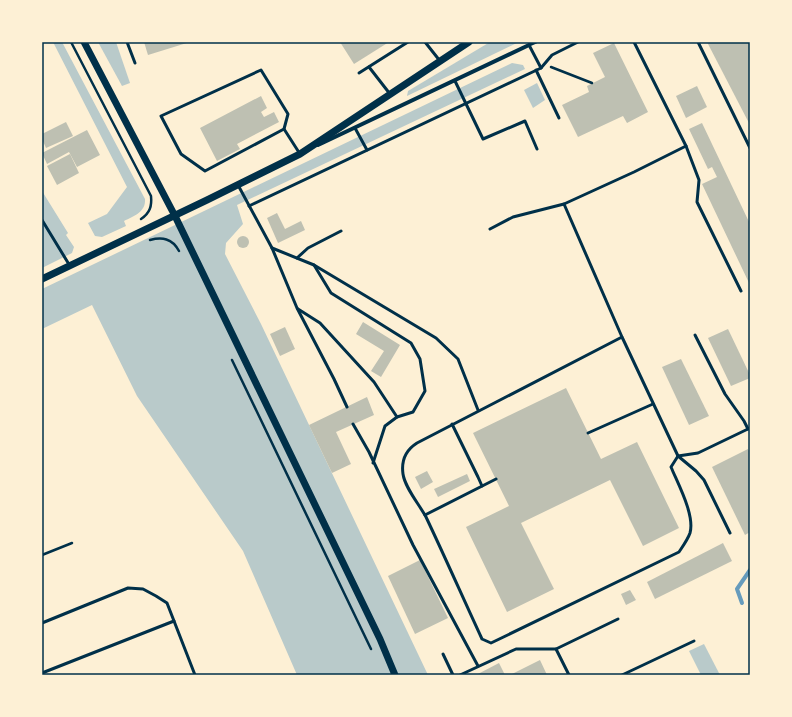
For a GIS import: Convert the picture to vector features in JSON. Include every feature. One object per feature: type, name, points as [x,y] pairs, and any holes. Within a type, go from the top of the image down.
[{"type":"street","points":[[84,42],[175,216],[380,639],[395,675]]},
{"type":"street","points":[[300,154],[469,42]]},
{"type":"street","points":[[42,279],[531,44]]},
{"type":"lane","points":[[127,42],[135,63]]},
{"type":"lane","points":[[360,73],[408,42]]},
{"type":"lane","points":[[425,42],[440,61]]},
{"type":"lane","points":[[536,42],[531,44],[541,68]]},
{"type":"lane","points":[[249,206],[541,68],[552,55],[578,42]]},
{"type":"lane","points":[[634,42],[686,146],[699,180],[697,202],[740,291]]},
{"type":"lane","points":[[698,42],[750,148]]},
{"type":"lane","points":[[369,67],[390,94]]},
{"type":"lane","points":[[284,128],[205,171],[181,154],[161,116],[261,70],[288,114],[284,128],[300,154]]},
{"type":"lane","points":[[536,70],[559,118]]},
{"type":"lane","points":[[455,81],[483,139],[525,121],[537,149]]},
{"type":"lane","points":[[355,128],[367,150]]},
{"type":"lane","points":[[490,229],[513,217],[564,204],[686,146]]},
{"type":"lane","points":[[238,185],[272,248],[296,308],[334,379],[347,407]]},
{"type":"lane","points":[[564,204],[622,337],[678,456],[704,480],[730,533]]},
{"type":"lane","points":[[42,220],[70,266]]},
{"type":"lane","points":[[297,258],[308,248],[340,230]]},
{"type":"lane","points":[[272,248],[314,265],[436,338],[458,359],[478,410]]},
{"type":"lane","points":[[314,265],[331,293],[411,343],[420,359],[425,391],[413,412],[397,417],[385,426],[373,463]]},
{"type":"lane","points":[[296,308],[320,323],[326,329],[374,382],[397,417]]},
{"type":"lane","points":[[622,337],[478,410],[413,445],[404,455],[402,464],[404,479],[425,515],[482,639],[491,643],[679,552],[690,532],[690,519],[671,467],[678,456],[698,453],[749,429],[725,394],[695,335]]},
{"type":"lane","points":[[588,433],[653,404]]},
{"type":"lane","points":[[353,424],[369,452],[413,545],[478,666]]},
{"type":"lane","points":[[452,424],[482,486]]},
{"type":"lane","points":[[425,515],[496,479]]},
{"type":"lane","points":[[42,623],[128,588],[143,589],[167,603],[195,675]]},
{"type":"lane","points":[[460,675],[516,649],[556,649],[618,620]]},
{"type":"lane","points":[[42,673],[174,621]]},
{"type":"lane","points":[[622,675],[694,640]]},
{"type":"lane","points":[[556,649],[569,675]]},
{"type":"lane","points":[[443,654],[453,675]]},
{"type":"path","points":[[70,42],[151,196],[152,205],[148,213],[139,220],[138,223],[146,239],[165,238],[178,248],[181,255]]},
{"type":"path","points":[[541,68],[554,67],[592,83]]},
{"type":"path","points":[[230,355],[374,655]]},
{"type":"path","points":[[42,555],[72,543]]},
{"type":"shaded area","points":[[53,42],[62,42],[145,199],[144,207],[139,213],[124,221],[126,226],[102,237],[95,236],[88,223],[107,214],[127,187]]},
{"type":"shaded area","points":[[98,42],[116,42],[130,83],[122,86]]},
{"type":"shaded area","points":[[490,42],[519,42],[407,96],[408,91]]},
{"type":"shaded area","points":[[512,63],[523,65],[525,69],[237,205],[243,224],[226,243],[225,254],[261,324],[428,675],[297,675],[243,551],[137,396],[92,305],[42,329],[42,289]]},
{"type":"shaded area","points":[[537,83],[545,100],[533,108],[524,90]]},
{"type":"shaded area","points":[[42,191],[68,233],[66,235],[74,247],[72,253],[42,268]]},
{"type":"shaded area","points":[[704,644],[720,675],[701,675],[689,651]]},
{"type":"building","points":[[144,42],[190,42],[148,55]]},
{"type":"building","points":[[340,42],[389,42],[354,64]]},
{"type":"building","points":[[707,42],[750,42],[750,125]]},
{"type":"building","points":[[614,43],[648,112],[627,123],[623,116],[578,137],[562,105],[589,92],[587,86],[605,77],[593,53]]},
{"type":"building","points":[[697,86],[707,107],[686,118],[676,96]]},
{"type":"building","points":[[261,96],[267,108],[261,112],[264,117],[274,112],[279,122],[237,144],[240,149],[217,161],[200,128]]},
{"type":"building","points":[[66,122],[73,136],[46,148],[42,139],[42,134]]},
{"type":"building","points":[[702,123],[750,224],[750,285],[702,184],[717,177],[712,167],[708,169],[689,129]]},
{"type":"building","points":[[87,130],[100,155],[77,167],[69,152],[47,164],[42,153]]},
{"type":"building","points":[[70,154],[79,173],[57,185],[47,166]]},
{"type":"building","points":[[277,213],[285,229],[301,221],[305,230],[278,243],[267,218]]},
{"type":"building","points":[[245,236],[248,237],[248,247],[241,248],[238,247],[237,240],[238,237]]},
{"type":"building","points":[[363,322],[400,345],[381,377],[371,371],[384,351],[356,334]]},
{"type":"building","points":[[285,327],[295,349],[280,356],[270,334]]},
{"type":"building","points":[[728,329],[750,375],[750,378],[731,386],[708,338]]},
{"type":"building","points":[[681,359],[709,416],[689,425],[662,367]]},
{"type":"building","points":[[566,388],[601,459],[637,442],[679,528],[643,546],[610,480],[521,523],[554,589],[507,612],[466,527],[509,506],[473,433]]},
{"type":"building","points":[[367,397],[374,415],[336,432],[351,464],[332,473],[309,425]]},
{"type":"building","points":[[748,449],[750,453],[750,532],[745,535],[712,467]]},
{"type":"building","points":[[427,471],[433,482],[421,489],[415,477]]},
{"type":"building","points":[[467,474],[470,481],[438,497],[434,489]]},
{"type":"building","points":[[723,543],[732,561],[655,599],[647,582]]},
{"type":"building","points":[[420,560],[448,618],[415,634],[388,576]]},
{"type":"building","points":[[630,590],[636,600],[626,605],[621,594]]},
{"type":"building","points":[[540,660],[547,675],[510,675]]},
{"type":"building","points":[[499,663],[505,675],[476,675]]},
{"type":"waterway","points":[[742,603],[737,589],[750,570]]}]
